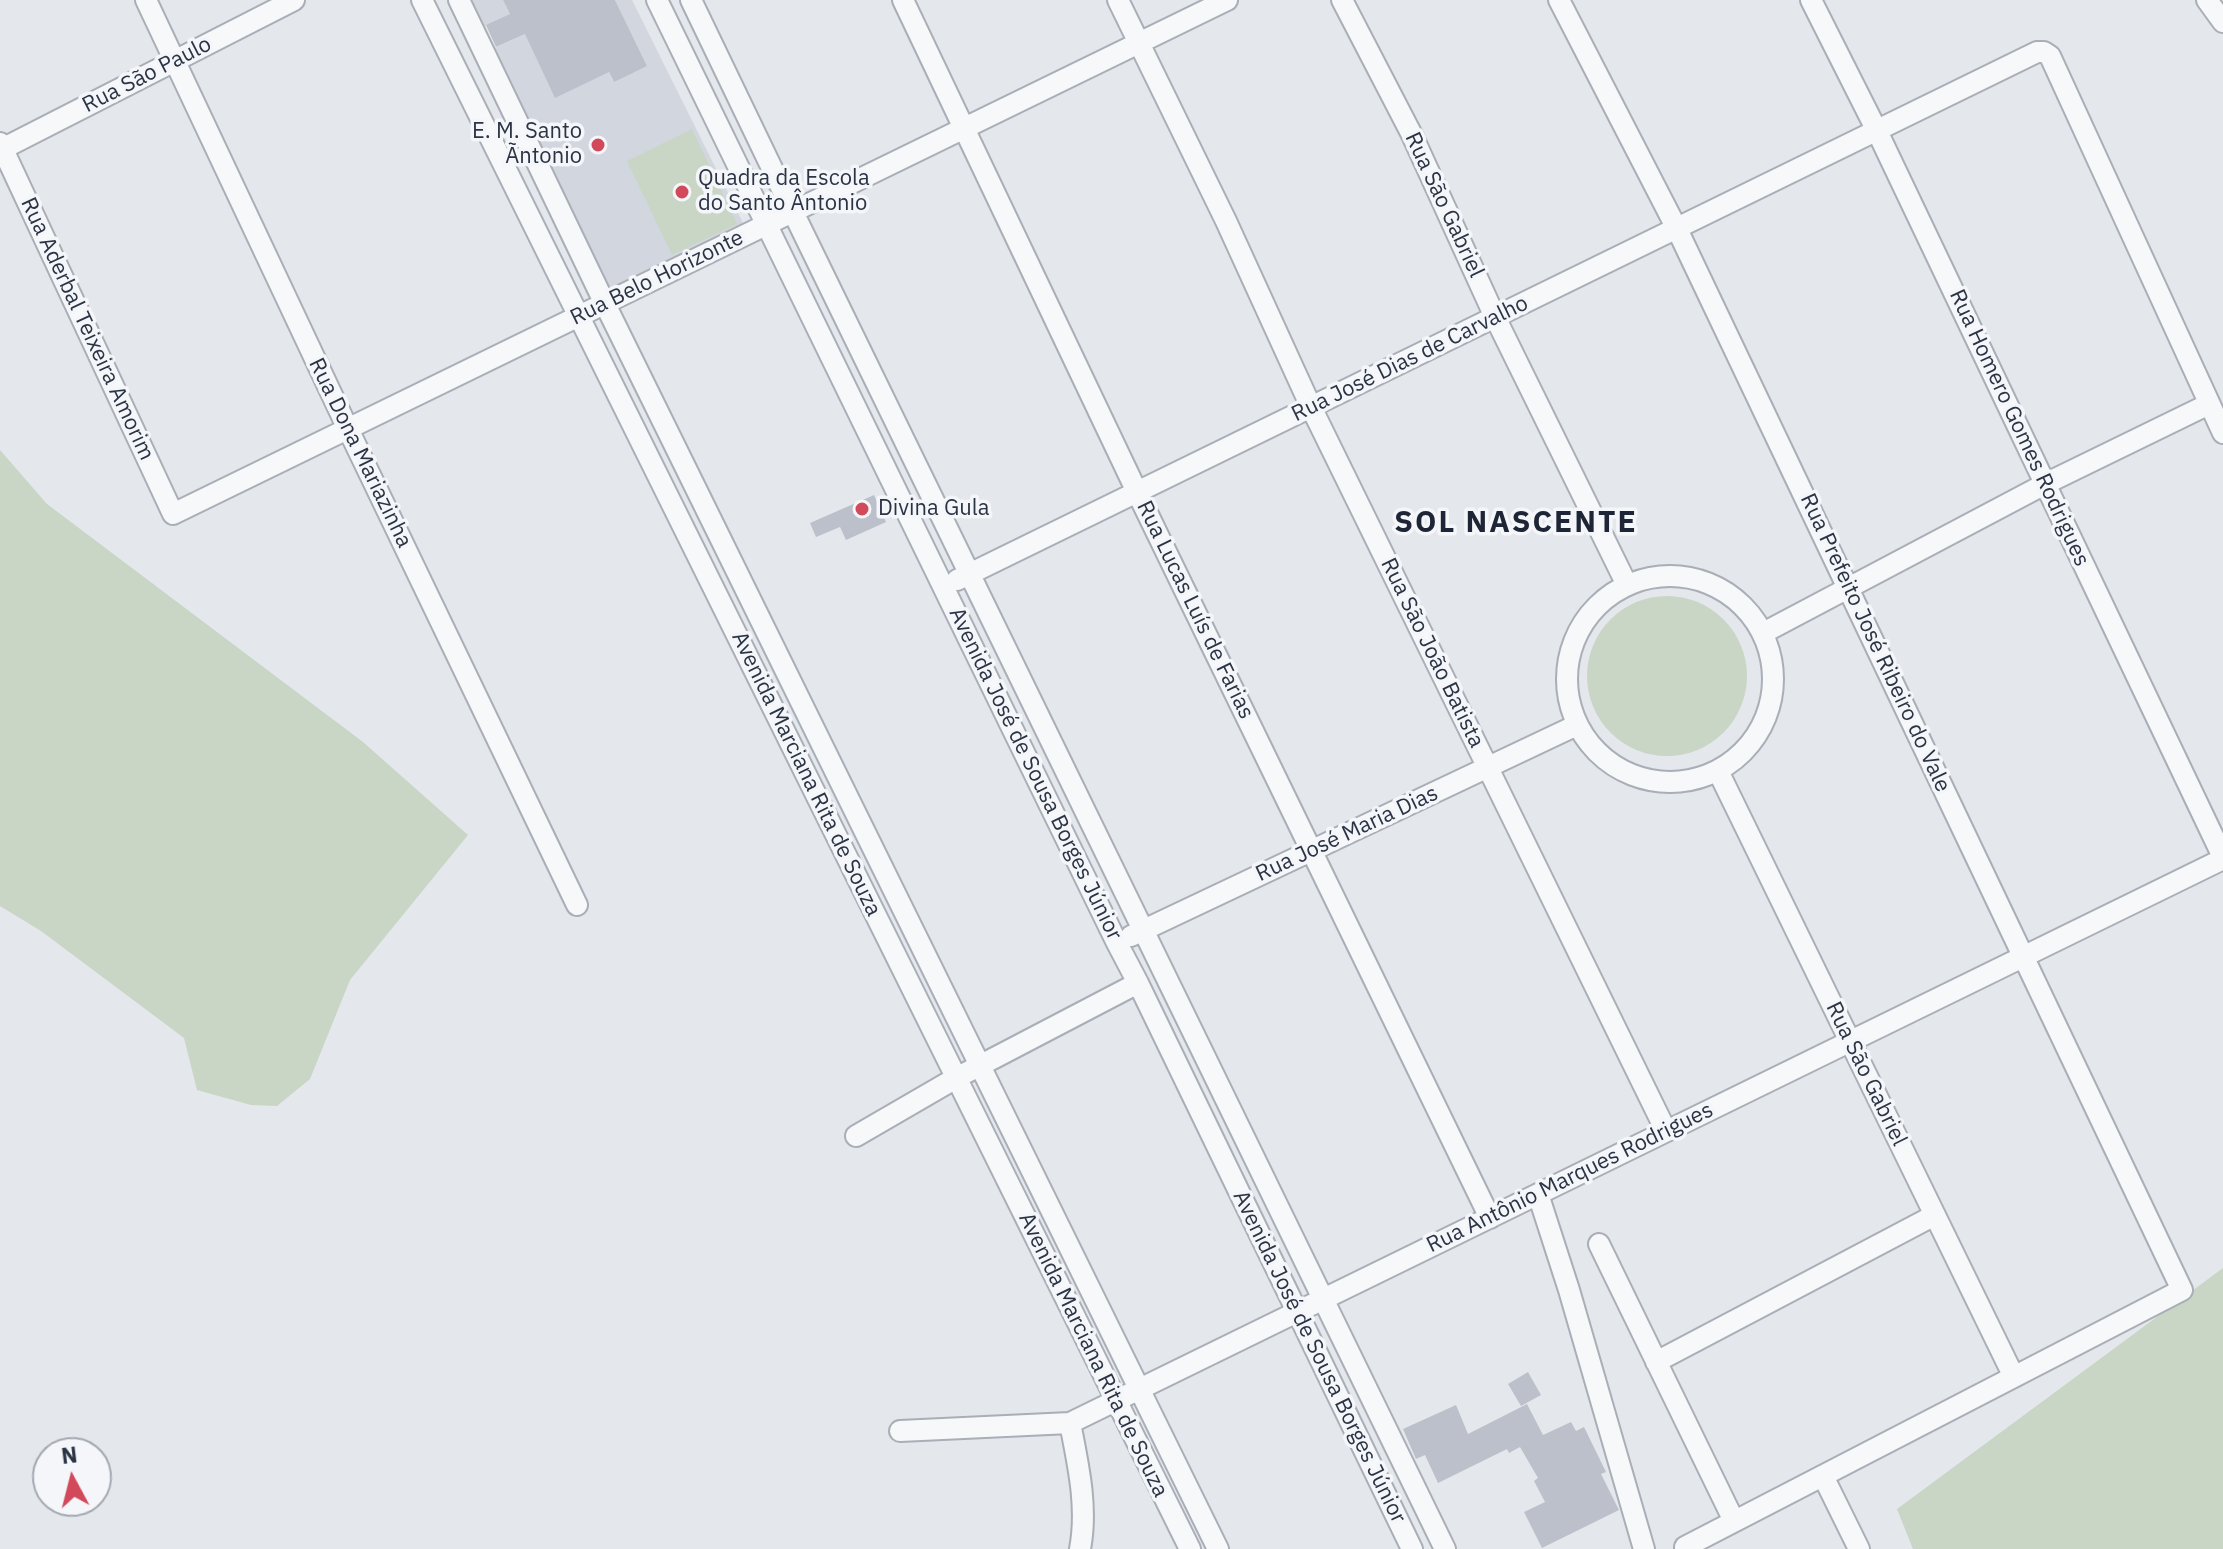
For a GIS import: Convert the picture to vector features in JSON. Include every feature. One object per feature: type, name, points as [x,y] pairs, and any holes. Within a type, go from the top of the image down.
[{"type":"street","name":"Rua Dona Mariazinha","points":[[146,0],[577,905]]},
{"type":"street","name":"Rua São Paulo","points":[[1,147],[294,0]]},
{"type":"street","name":"Avenida Marciana Rita de Souza","points":[[422,0],[1190,1549]]},
{"type":"street","name":"Avenida Marciana Rita de Souza","points":[[459,0],[605,304],[1218,1549]]},
{"type":"street","name":"Avenida José de Sousa Borges Júnior","points":[[657,0],[1412,1549]]},
{"type":"street","name":"Avenida José de Sousa Borges Júnior","points":[[691,0],[1445,1549]]},
{"type":"street","name":"Rua Lucas Luís de Farias","points":[[903,0],[1137,492],[1490,1218]]},
{"type":"street","name":"Rua São João Batista","points":[[1118,0],[1226,221],[1311,407],[1666,1131]]},
{"type":"street","name":"Rua Belo Horizonte","points":[[173,514],[1227,0]]},
{"type":"street","name":"Rua São Gabriel","points":[[1342,0],[1412,135],[1495,317],[1627,585]]},
{"type":"street","name":"Rua Prefeito José Ribeiro do Vale","points":[[1559,0],[1677,229],[2182,1290],[2014,1377]]},
{"type":"street","name":"Rua Homero Gomes Rodrigues","points":[[1811,0],[1877,131],[2223,858]]},
{"type":"street","points":[[2207,0],[2223,22]]},
{"type":"street","name":"Rua José Dias de Carvalho","points":[[943,587],[2037,52],[2050,56],[2223,433]]},
{"type":"street","name":"Rua Aderbal Teixeira Amorim","points":[[1,147],[173,514]]},
{"type":"street","points":[[520,199],[547,183]]},
{"type":"street","points":[[1763,633],[2045,484],[2209,404]]},
{"type":"street","points":[[1658,577],[1690,577],[1719,588],[1745,607],[1763,633],[1773,663],[1773,696],[1763,726],[1744,752],[1718,771],[1686,781],[1653,782],[1622,771],[1596,752],[1577,725],[1567,694],[1567,683],[1568,660],[1579,629],[1600,603],[1627,585],[1658,577]]},
{"type":"street","name":"Rua José Maria Dias","points":[[1117,943],[1577,725]]},
{"type":"street","name":"Rua São Gabriel","points":[[1718,771],[2014,1377]]},
{"type":"street","name":"Rua Antônio Marques Rodrigues","points":[[900,1431],[1070,1423],[2223,858]]},
{"type":"street","points":[[856,1136],[956,1078],[1138,983]]},
{"type":"street","points":[[1538,1194],[1644,1549]]},
{"type":"street","points":[[1656,1362],[1935,1215]]},
{"type":"street","points":[[1599,1244],[1734,1521]]},
{"type":"street","points":[[1686,1549],[1734,1521],[2014,1377]]},
{"type":"street","points":[[1070,1423],[1080,1477],[1083,1531],[1080,1549]]},
{"type":"street","points":[[1823,1476],[1859,1549]]},
{"type":"shaded area","name":"E. M. Santo Ãntonio","points":[[465,0],[503,0],[510,14],[484,27],[495,48],[579,9],[613,81],[647,66],[615,0],[632,0],[743,223],[609,289]]},
{"type":"green space","name":"Quadra da Escola do Santo Ântonio","points":[[692,129],[737,224],[672,255],[627,161]]},
{"type":"green space","points":[[0,450],[47,504],[363,742],[468,835],[350,980],[310,1079],[277,1106],[251,1105],[197,1090],[184,1038],[41,931],[0,906]]},
{"type":"green space","points":[[1667,596],[1697,603],[1723,620],[1740,646],[1747,676],[1740,706],[1723,732],[1697,749],[1667,756],[1637,749],[1611,732],[1594,706],[1587,676],[1594,646],[1611,620],[1637,603]]},
{"type":"green space","points":[[2223,1268],[2223,1549],[1913,1549],[1897,1509]]},
{"type":"building","points":[[503,0],[615,0],[647,66],[614,82],[609,72],[555,98],[525,34],[496,47],[486,25],[510,14]]},
{"type":"building","name":"Divina Gula","points":[[874,495],[886,522],[846,540],[840,527],[816,537],[810,523]]},
{"type":"building","points":[[1528,1372],[1541,1395],[1521,1406],[1508,1384]]},
{"type":"building","points":[[1527,1404],[1543,1435],[1571,1422],[1576,1431],[1584,1427],[1606,1472],[1601,1474],[1619,1510],[1542,1548],[1524,1512],[1545,1502],[1534,1481],[1538,1478],[1520,1447],[1509,1453],[1507,1449],[1438,1483],[1425,1455],[1416,1459],[1403,1429],[1456,1405],[1468,1434]]},
{"type":"place","name":"E. M. Santo Ãntonio","points":[[598,145]]},
{"type":"place","name":"Quadra da Escola do Santo Ântonio","points":[[682,192]]},
{"type":"place","name":"Divina Gula","points":[[862,509]]},
{"type":"district","name":"SOL NASCENTE","points":[[1516,523]]}]
